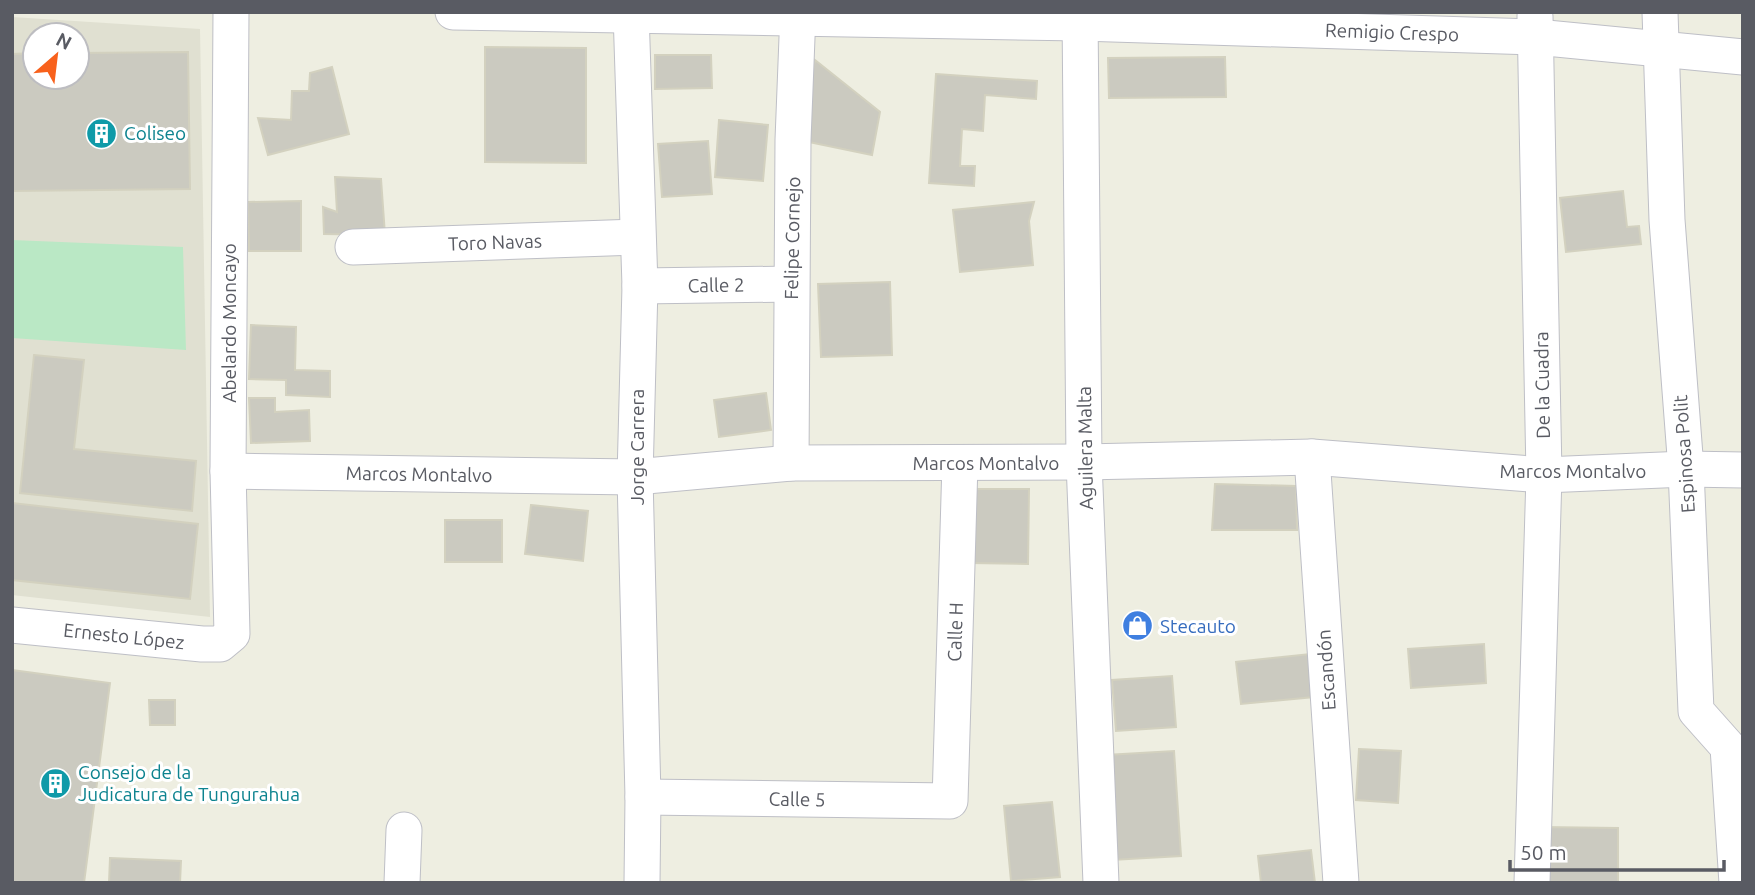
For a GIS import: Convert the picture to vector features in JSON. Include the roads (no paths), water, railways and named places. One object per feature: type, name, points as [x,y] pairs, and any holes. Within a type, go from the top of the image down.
[{"type":"street","name":"Abelardo Moncayo","points":[[231,12],[228,471],[232,634]]},
{"type":"street","name":"Remigio Crespo","points":[[453,12],[1536,24],[1660,50],[1743,57]]},
{"type":"street","name":"Espinosa Polit","points":[[1660,12],[1667,220],[1686,469],[1696,711],[1728,747],[1737,883]]},
{"type":"street","name":"Jorge Carrera","points":[[631,14],[640,286],[635,477],[643,797],[642,883]]},
{"type":"street","name":"Felipe Cornejo","points":[[791,463],[798,16]]},
{"type":"street","name":"Aguilera Malta","points":[[1080,17],[1084,462],[1101,883]]},
{"type":"street","name":"De la Cuadra","points":[[1532,883],[1544,475],[1536,24]]},
{"type":"street","name":"Toro Navas","points":[[353,247],[637,237]]},
{"type":"street","name":"Calle 2","points":[[640,286],[792,284]]},
{"type":"street","name":"Marcos Montalvo","points":[[228,471],[635,477],[791,463],[1084,462],[1312,457],[1544,475],[1686,469],[1743,470]]},
{"type":"street","name":"Escandón","points":[[1312,457],[1341,883]]},
{"type":"street","name":"Calle H","points":[[950,801],[960,463]]},
{"type":"street","name":"Ernesto López","points":[[12,625],[220,645],[232,634]]},
{"type":"street","name":"Calle 5","points":[[643,797],[950,801]]},
{"type":"street","points":[[402,883],[404,830]]},
{"type":"place","name":"Coliseo","points":[[101,133]]},
{"type":"place","name":"Stecauto","points":[[1137,626]]},
{"type":"place","name":"Consejo de la Judicatura de Tungurahua","points":[[55,783]]}]
